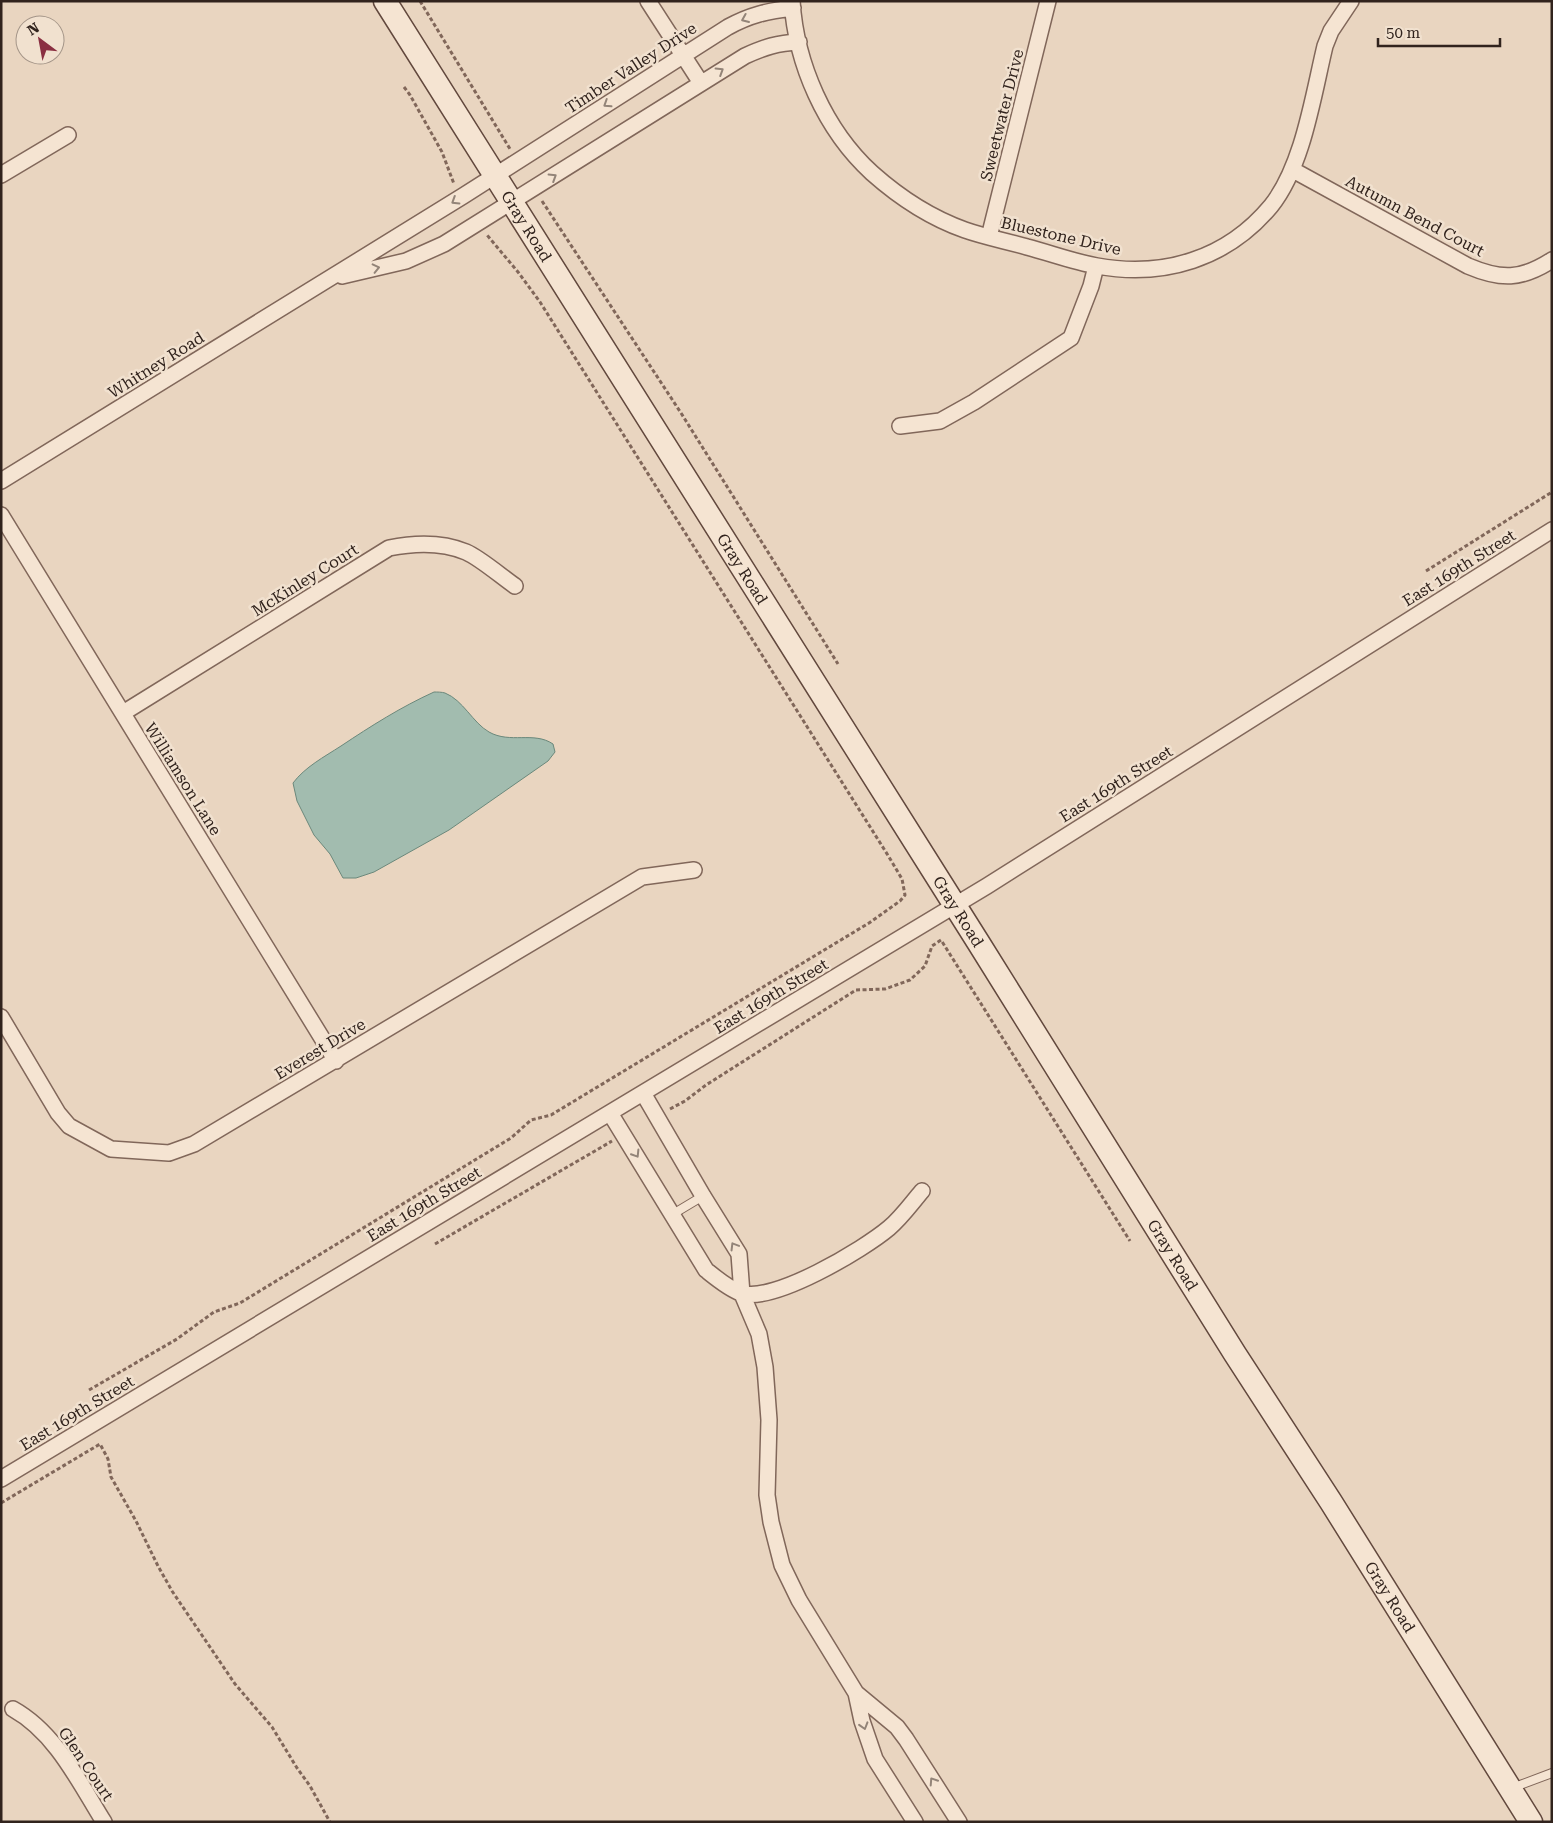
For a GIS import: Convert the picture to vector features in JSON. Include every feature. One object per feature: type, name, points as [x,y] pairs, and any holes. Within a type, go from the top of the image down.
[{"type":"street","name":"Gray Road","points":[[385,1],[955,906],[1230,1347],[1335,1508],[1531,1822]]},
{"type":"street","points":[[648,1],[701,83]]},
{"type":"street","name":"Sweetwater Drive","points":[[989,237],[1048,1]]},
{"type":"street","name":"Bluestone Drive","points":[[792,5],[804,65],[823,108],[846,144],[871,172],[901,196],[938,218],[989,237],[1096,266],[1146,270],[1164,268],[1200,258],[1219,249],[1247,230],[1281,192],[1300,148],[1325,46],[1331,31],[1351,1]]},
{"type":"street","name":"Timber Valley Drive","points":[[496,175],[728,27],[747,17],[792,5]]},
{"type":"street","points":[[512,203],[745,56],[778,43],[798,42]]},
{"type":"street","points":[[1,175],[68,134]]},
{"type":"street","name":"Autumn Bend Court","points":[[1292,170],[1468,266],[1483,272],[1508,276],[1524,275],[1552,260]]},
{"type":"street","name":"Whitney Road","points":[[1,480],[496,175]]},
{"type":"street","name":"Whitney Road","points":[[328,279],[406,261],[444,244],[512,203]]},
{"type":"street","points":[[900,426],[940,420],[974,402],[1071,338],[1091,286],[1096,266]]},
{"type":"street","name":"Williamson Lane","points":[[1,515],[336,1061]]},
{"type":"street","name":"East 169th Street","points":[[1,1479],[955,906],[1552,530]]},
{"type":"street","name":"McKinley Court","points":[[123,714],[389,548],[425,544],[467,552],[515,586]]},
{"type":"street","name":"Everest Drive","points":[[1,1017],[58,1113],[69,1126],[111,1149],[169,1153],[194,1144],[642,877],[694,870]]},
{"type":"street","points":[[643,1093],[739,1254],[742,1294],[758,1334],[765,1367],[769,1420],[768,1495],[771,1522],[777,1549],[793,1588],[856,1693],[890,1722],[906,1739],[959,1822]]},
{"type":"street","points":[[610,1113],[706,1270],[742,1294],[771,1291],[791,1284],[855,1252],[891,1226],[922,1191]]},
{"type":"street","points":[[856,1693],[862,1721],[875,1759],[914,1822]]},
{"type":"street","name":"Glen Court","points":[[14,1709],[26,1716],[38,1727],[63,1756],[104,1822]]},
{"type":"lane","points":[[673,1214],[703,1196]]},
{"type":"lane","points":[[1510,1789],[1552,1772]]},
{"type":"path","points":[[420,1],[517,162]]},
{"type":"path","points":[[404,87],[442,152],[453,182],[463,196]]},
{"type":"path","points":[[535,188],[681,413],[838,664]]},
{"type":"path","points":[[89,1390],[177,1339],[214,1312],[240,1303],[511,1138],[531,1120],[551,1115],[869,923],[900,901],[905,895],[902,879],[890,857],[540,302],[518,272],[489,240],[479,222]]},
{"type":"path","points":[[1426,571],[1552,492]]},
{"type":"path","points":[[657,1116],[685,1102],[706,1084],[856,990],[885,989],[910,980],[925,966],[932,946],[941,940],[1130,1241]]},
{"type":"path","points":[[435,1244],[624,1134]]},
{"type":"path","points":[[1,1503],[100,1444],[108,1459],[111,1477],[116,1488],[181,1605],[199,1628],[235,1684],[272,1727],[310,1786],[330,1822]]},
{"type":"shaded area","points":[[434,692],[451,696],[489,732],[505,737],[546,740],[553,744],[555,752],[548,761],[449,830],[374,872],[356,878],[343,878],[330,854],[314,835],[297,801],[293,783],[303,772],[322,758],[386,717]]}]
